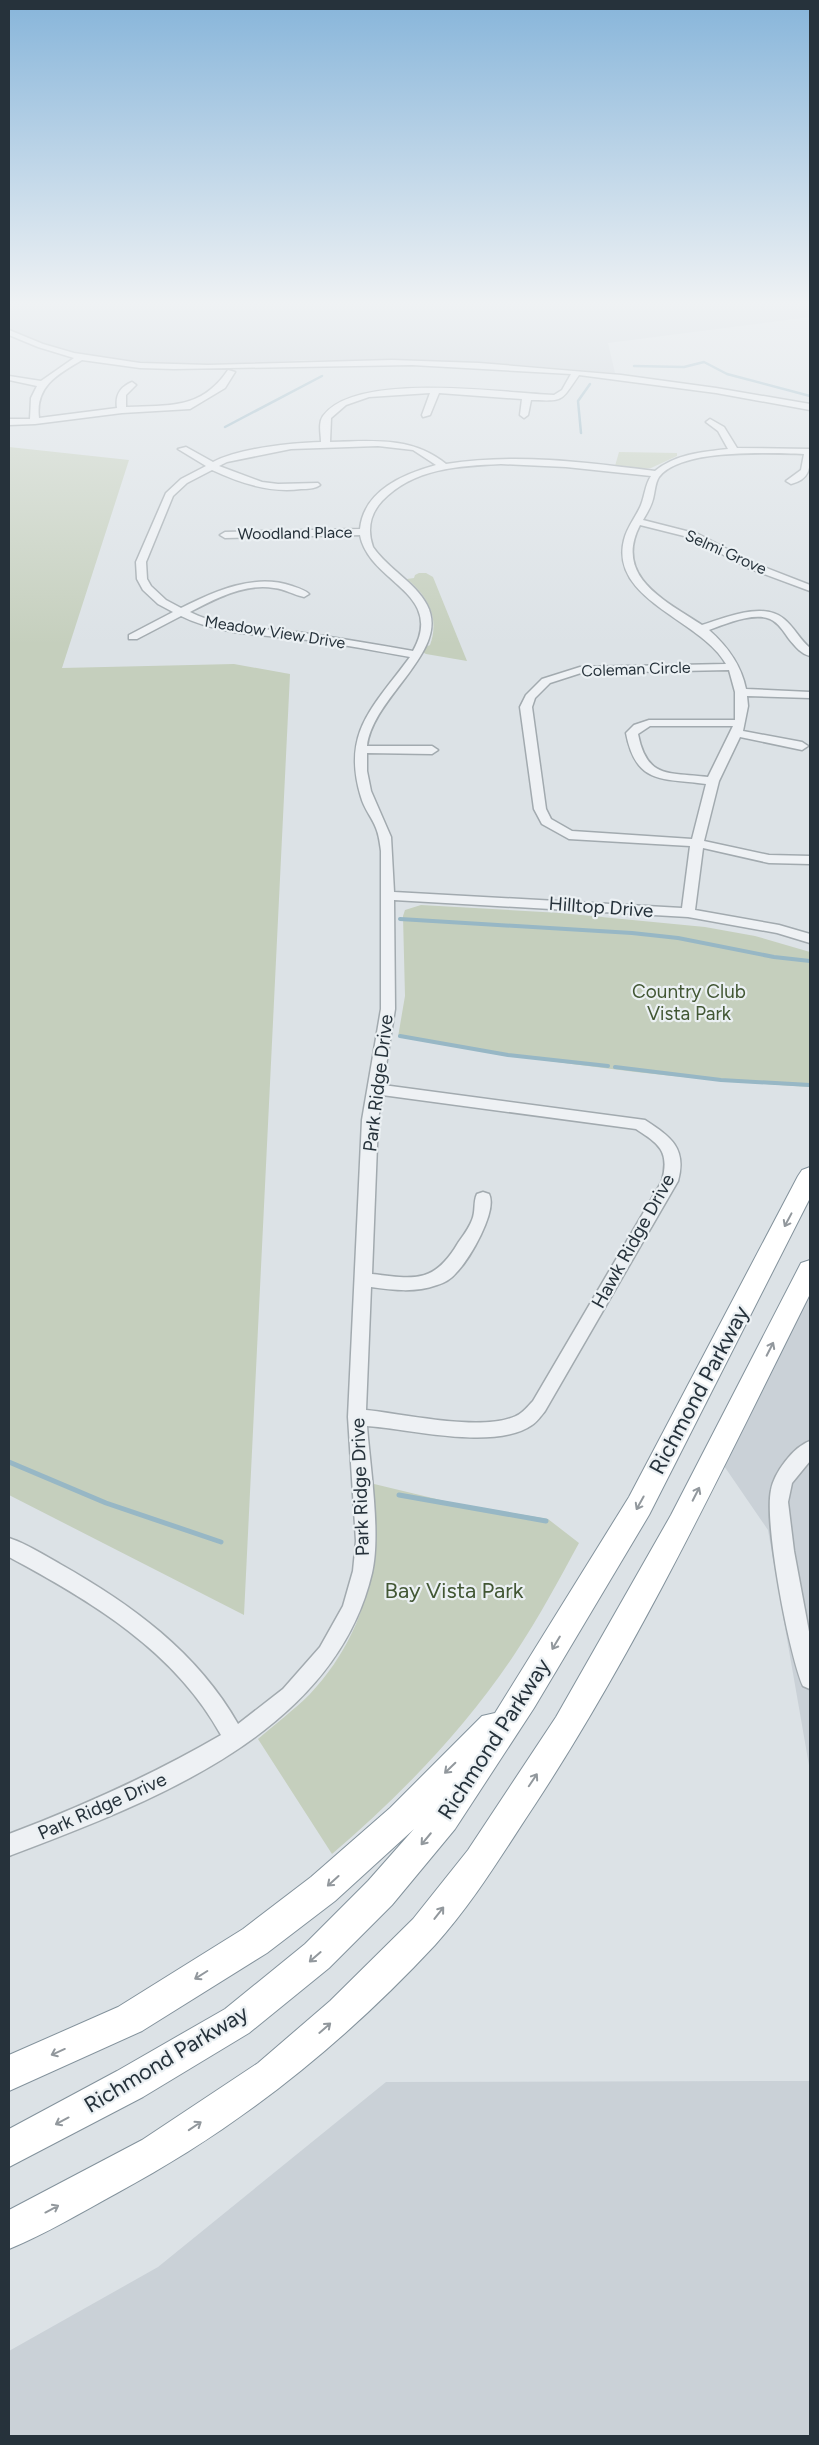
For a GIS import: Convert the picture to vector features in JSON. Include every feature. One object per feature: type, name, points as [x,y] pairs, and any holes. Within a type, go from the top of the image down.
[{"type":"highway","name":"Richmond Parkway","points":[[9,2149],[130,2084],[237,2021],[317,1956],[380,1893],[444,1818],[523,1698],[639,1506],[810,1176]]},
{"type":"highway","points":[[9,2230],[155,2153],[270,2076],[342,2013],[426,1931],[479,1861],[567,1728],[677,1531],[810,1270]]},
{"type":"highway","points":[[9,2074],[130,2019],[255,1941],[323,1889],[401,1819],[444,1774],[523,1698]]},
{"type":"street","points":[[9,422],[66,417]]},
{"type":"street","points":[[326,444],[325,422],[327,417]]},
{"type":"street","points":[[710,422],[721,429],[733,450]]},
{"type":"street","name":"Meadow View Drive","points":[[416,655],[310,636],[225,627],[196,619],[162,602],[147,588],[142,579],[141,562],[169,495],[184,481],[210,466],[240,455],[291,446],[378,443],[402,445],[425,452],[444,467]]},
{"type":"street","points":[[183,449],[230,477],[253,485],[280,489],[315,485]]},
{"type":"street","points":[[688,912],[697,843],[712,781],[739,728],[742,714],[741,692],[733,667],[716,642],[700,629],[654,600],[642,587],[633,572],[627,548],[629,538],[639,522],[657,474],[679,460],[733,450],[809,452],[807,470],[798,479],[791,481]]},
{"type":"street","points":[[364,532],[365,519],[371,507],[395,485],[411,476],[444,467],[486,463],[532,463],[604,467],[657,474]]},
{"type":"street","name":"Selmi Grove","points":[[639,522],[695,536],[752,566],[810,588]]},
{"type":"street","name":"Woodland Place","points":[[225,535],[364,532]]},
{"type":"street","name":"Park Ridge Drive","points":[[9,1845],[94,1812],[173,1775],[235,1739],[290,1696],[326,1654],[352,1609],[363,1571],[366,1541],[357,1417],[370,1120],[388,1009],[388,896],[383,830],[371,810],[361,773],[360,749],[369,715],[416,655],[426,639],[428,623],[423,607],[414,593],[376,559],[368,546],[364,532]]},
{"type":"street","points":[[133,637],[219,594],[246,585],[282,586],[304,594]]},
{"type":"street","points":[[700,629],[748,616],[767,614],[778,619],[790,636],[810,653]]},
{"type":"street","name":"Coleman Circle","points":[[697,843],[587,838],[569,835],[557,829],[546,820],[540,809],[526,707],[530,697],[546,681],[580,670],[733,667]]},
{"type":"street","points":[[741,692],[810,695]]},
{"type":"street","points":[[712,781],[651,772],[641,764],[632,733],[638,727],[649,723],[739,728],[802,746]]},
{"type":"street","points":[[360,749],[432,750]]},
{"type":"street","points":[[697,843],[769,859],[786,861],[810,860]]},
{"type":"street","name":"Hilltop Drive","points":[[388,896],[688,912],[769,926],[810,938]]},
{"type":"street","name":"Hawk Ridge Drive","points":[[357,1417],[388,1419],[462,1430],[508,1428],[524,1422],[539,1406],[670,1182],[674,1169],[674,1157],[668,1146],[640,1124],[419,1096],[375,1088]]},
{"type":"street","points":[[363,1280],[410,1283],[428,1282],[442,1276],[452,1267],[484,1215],[484,1198]]},
{"type":"street","points":[[810,1450],[792,1467],[780,1490],[780,1515],[793,1598],[802,1654],[810,1679]]},
{"type":"street","points":[[9,1547],[82,1585],[145,1630],[207,1694],[235,1739]]},
{"type":"shaded area","points":[[810,1291],[810,1771],[768,1530],[722,1463]]},
{"type":"shaded area","points":[[810,2081],[810,2436],[9,2436],[9,2351],[158,2267],[386,2082]]},
{"type":"green space","points":[[9,447],[129,460],[62,668],[234,664],[290,674],[244,1615],[9,1495]]},
{"type":"green space","points":[[619,452],[677,453],[677,456],[651,468],[641,469],[615,466]]},
{"type":"green space","points":[[419,573],[426,573],[433,577],[467,661],[426,654],[419,650],[430,645],[434,626],[433,617],[426,600],[407,579],[414,578]]},
{"type":"green space","name":"Country Club Vista Park","points":[[421,905],[560,913],[705,927],[755,936],[810,952],[810,1087],[758,1084],[603,1068],[500,1054],[398,1037],[405,996],[403,916],[405,910]]},
{"type":"green space","name":"Bay Vista Park","points":[[370,1483],[453,1503],[548,1519],[579,1543],[524,1639],[497,1680],[476,1707],[454,1734],[407,1784],[332,1854],[258,1739],[310,1694],[322,1680],[344,1649],[360,1615],[370,1579],[373,1551]]},
{"type":"waterway","points":[[225,427],[244,417]]},
{"type":"waterway","points":[[580,417],[581,433]]},
{"type":"waterway","points":[[400,919],[632,933],[678,938],[774,957],[810,961]]},
{"type":"waterway","points":[[400,1036],[508,1055],[608,1066]]},
{"type":"waterway","points":[[615,1067],[721,1080],[810,1085]]},
{"type":"waterway","points":[[9,1462],[106,1503],[221,1542]]},
{"type":"waterway","points":[[399,1495],[546,1521]]}]
